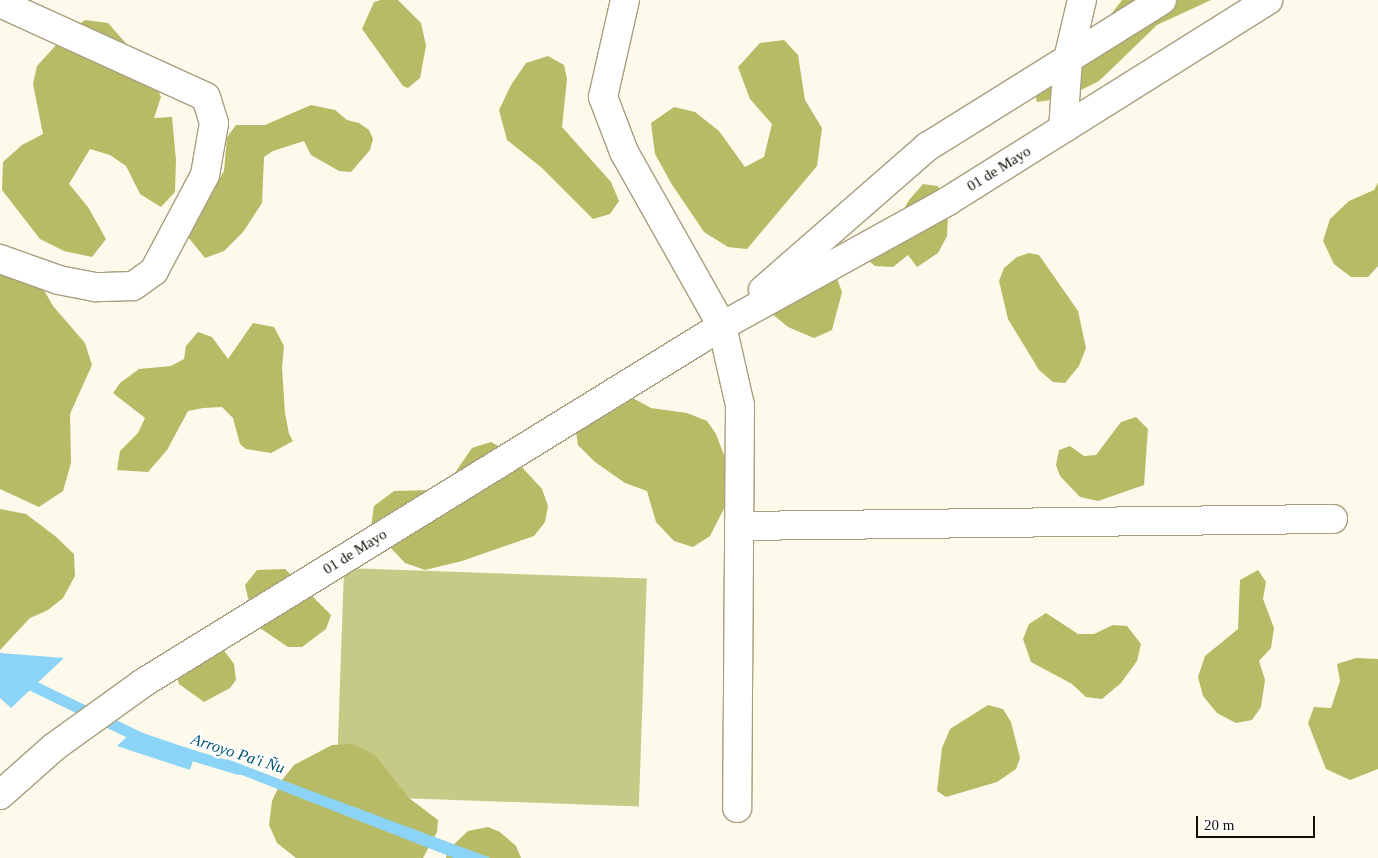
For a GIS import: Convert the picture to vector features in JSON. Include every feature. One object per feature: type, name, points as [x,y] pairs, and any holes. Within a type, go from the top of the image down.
[{"type":"street","points":[[625,0],[603,97],[624,152],[722,326],[740,404],[738,808]]},
{"type":"street","points":[[1063,129],[1068,59],[1082,0]]},
{"type":"street","name":"01 de Mayo","points":[[722,326],[927,147],[1162,0]]},
{"type":"street","name":"01 de Mayo","points":[[0,795],[54,747],[144,683],[722,326],[948,201],[1268,0]]},
{"type":"street","points":[[0,3],[37,8],[206,97],[214,123],[206,175],[154,271],[133,286],[95,287],[59,280],[0,259]]},
{"type":"street","points":[[739,526],[1333,519]]},
{"type":"green space","points":[[398,0],[421,23],[426,46],[420,78],[408,88],[403,86],[362,29],[374,2]]},
{"type":"green space","points":[[1122,0],[1211,0],[1157,25],[1099,81],[1065,98],[1037,102],[1032,82],[1043,59],[1109,17]]},
{"type":"green space","points":[[85,20],[108,23],[147,67],[161,97],[154,118],[172,117],[176,160],[175,192],[161,207],[140,194],[126,166],[110,155],[90,149],[69,184],[88,207],[106,239],[92,257],[64,251],[40,239],[2,190],[3,162],[22,145],[43,134],[33,84],[37,66],[68,32]]},
{"type":"green space","points":[[784,40],[798,55],[805,100],[822,128],[817,166],[747,249],[728,247],[704,232],[671,183],[655,154],[651,123],[674,107],[695,112],[719,131],[745,167],[764,157],[772,124],[750,99],[738,67],[760,43]]},
{"type":"green space","points":[[548,56],[564,65],[567,79],[562,127],[611,182],[619,201],[610,214],[593,219],[542,168],[507,140],[499,110],[511,85],[526,63]]},
{"type":"green space","points":[[311,105],[335,110],[347,120],[359,123],[369,130],[373,139],[370,150],[351,172],[339,171],[311,155],[304,141],[273,151],[264,157],[262,203],[243,232],[224,251],[205,258],[188,237],[191,225],[224,171],[227,137],[236,125],[265,125]]},
{"type":"green space","points":[[1378,183],[1378,266],[1368,277],[1351,277],[1334,264],[1323,241],[1330,219],[1349,201],[1374,190]]},
{"type":"green space","points":[[923,184],[938,186],[948,215],[947,236],[938,253],[917,267],[908,255],[893,267],[875,266],[857,251],[855,236],[887,226],[900,216],[909,200]]},
{"type":"green space","points":[[0,245],[33,271],[53,306],[85,343],[92,365],[70,414],[71,463],[63,491],[39,507],[0,489]]},
{"type":"green space","points":[[1029,253],[1039,255],[1078,311],[1086,348],[1079,366],[1065,383],[1053,382],[1039,370],[1008,319],[999,281],[1004,268],[1017,257]]},
{"type":"green space","points":[[829,271],[838,281],[842,292],[832,330],[814,338],[788,327],[771,313]]},
{"type":"green space","points":[[253,323],[274,327],[284,346],[282,368],[285,413],[289,434],[293,441],[271,453],[246,449],[240,444],[233,418],[222,407],[203,408],[188,411],[167,450],[148,472],[117,470],[120,451],[138,433],[145,418],[113,393],[120,383],[139,369],[171,366],[184,359],[186,346],[198,332],[212,337],[228,359]]},
{"type":"green space","points":[[631,397],[651,408],[687,413],[707,421],[716,434],[728,466],[732,493],[710,536],[693,547],[674,541],[656,522],[647,491],[625,483],[595,462],[578,445],[576,431]]},
{"type":"green space","points":[[1136,417],[1148,429],[1144,485],[1098,501],[1080,497],[1060,476],[1056,465],[1059,450],[1070,446],[1084,456],[1096,455],[1121,422]]},
{"type":"green space","points":[[491,442],[507,451],[542,489],[548,506],[545,522],[534,536],[462,561],[425,570],[405,563],[371,527],[374,506],[394,491],[433,490],[452,477],[472,448]]},
{"type":"green space","points":[[0,509],[26,514],[55,536],[74,554],[75,576],[63,598],[48,610],[30,618],[0,650]]},
{"type":"green space","points":[[344,568],[647,579],[639,806],[336,796]]},
{"type":"green space","points":[[285,569],[331,615],[326,629],[302,647],[288,647],[257,626],[245,585],[257,570]]},
{"type":"green space","points":[[1258,570],[1266,582],[1263,599],[1274,628],[1271,648],[1259,661],[1265,680],[1261,707],[1252,720],[1236,723],[1217,713],[1203,696],[1198,677],[1205,656],[1238,629],[1240,580]]},
{"type":"green space","points":[[1046,613],[1078,634],[1094,634],[1113,625],[1127,626],[1141,644],[1137,661],[1121,683],[1102,699],[1086,697],[1072,684],[1031,662],[1023,639],[1029,624]]},
{"type":"green space","points":[[222,648],[234,664],[236,680],[230,688],[204,702],[179,684],[174,667]]},
{"type":"green space","points":[[1356,658],[1378,659],[1378,769],[1350,780],[1326,769],[1308,723],[1314,707],[1331,708],[1340,681],[1337,664]]},
{"type":"green space","points":[[988,705],[1003,709],[1011,722],[1020,758],[1016,769],[997,782],[946,797],[937,791],[942,748],[950,729]]},
{"type":"green space","points":[[353,744],[375,755],[409,798],[438,820],[437,832],[423,858],[296,858],[277,843],[269,825],[272,801],[282,780],[294,765],[332,745]]},
{"type":"green space","points":[[488,827],[500,832],[516,846],[521,858],[446,858],[448,850],[468,831]]},
{"type":"water","points":[[0,653],[64,658],[11,708],[0,698]]},
{"type":"water","points":[[134,730],[196,751],[190,770],[117,746]]},
{"type":"water","points":[[227,759],[491,858],[454,858],[224,768]]},
{"type":"waterway","name":"Arroyo Pa'i Ñu","points":[[0,676],[19,679],[143,739]]},
{"type":"waterway","name":"Arroyo Pa'i Ñu","points":[[182,752],[239,769]]}]
